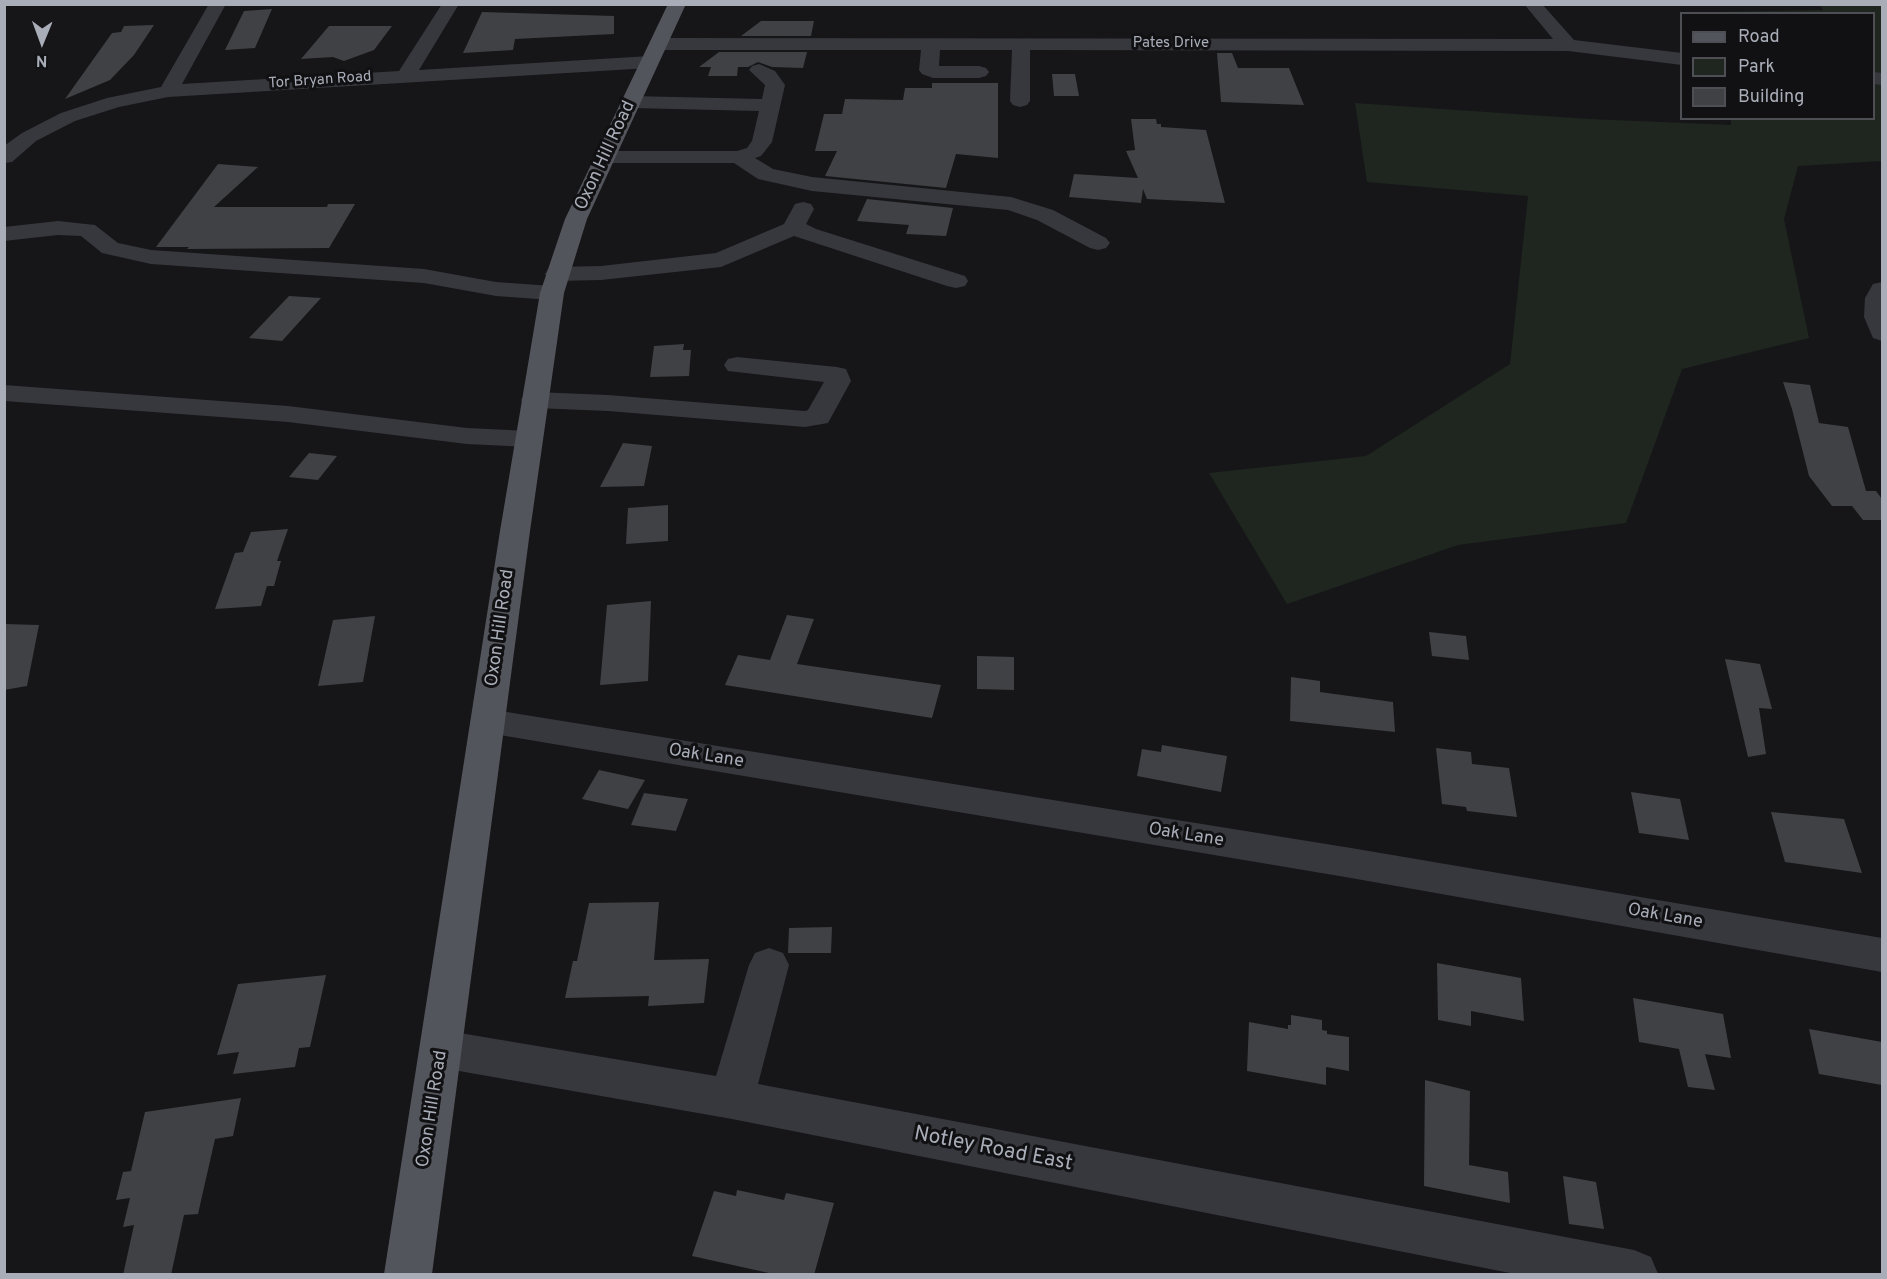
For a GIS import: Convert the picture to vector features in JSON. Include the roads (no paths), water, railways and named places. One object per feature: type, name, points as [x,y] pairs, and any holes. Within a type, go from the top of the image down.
[{"type":"main road","name":"Oxon Hill Road","points":[[408,1275],[529,439],[555,284],[576,219],[678,4]]},
{"type":"street","points":[[168,91],[218,4]]},
{"type":"street","points":[[406,76],[451,4]]},
{"type":"street","points":[[1532,4],[1568,45]]},
{"type":"street","points":[[931,43],[929,70],[979,72]]},
{"type":"street","name":"Pates Drive","points":[[655,53],[931,43],[1568,45],[1680,59]]},
{"type":"street","points":[[1020,101],[1021,44]]},
{"type":"street","name":"Tor Bryan Road","points":[[4,157],[29,137],[68,117],[114,102],[168,91],[406,76],[655,53]]},
{"type":"street","points":[[604,157],[738,158],[754,152],[762,142],[768,114],[759,79]]},
{"type":"street","points":[[632,102],[768,114]]},
{"type":"street","points":[[688,123],[768,114]]},
{"type":"street","points":[[738,158],[766,174],[822,185],[1011,204],[1045,215],[1098,243]]},
{"type":"street","points":[[795,227],[795,220],[822,185]]},
{"type":"street","points":[[4,234],[58,228],[87,230],[111,248],[152,257],[424,276],[496,289],[555,284],[602,273],[721,261],[795,227]]},
{"type":"street","points":[[795,227],[808,234],[956,281]]},
{"type":"street","points":[[1882,282],[1877,298],[1877,317],[1882,333]]},
{"type":"street","points":[[535,400],[608,403],[805,418],[818,417],[838,381],[837,375],[737,366]]},
{"type":"street","points":[[4,393],[288,414],[467,436],[529,439]]},
{"type":"street","name":"Oak Lane","points":[[488,722],[1351,862],[1882,955]]},
{"type":"street","points":[[732,1099],[769,965]]},
{"type":"street","name":"Notley Road East","points":[[442,1049],[732,1099],[1634,1275]]}]
